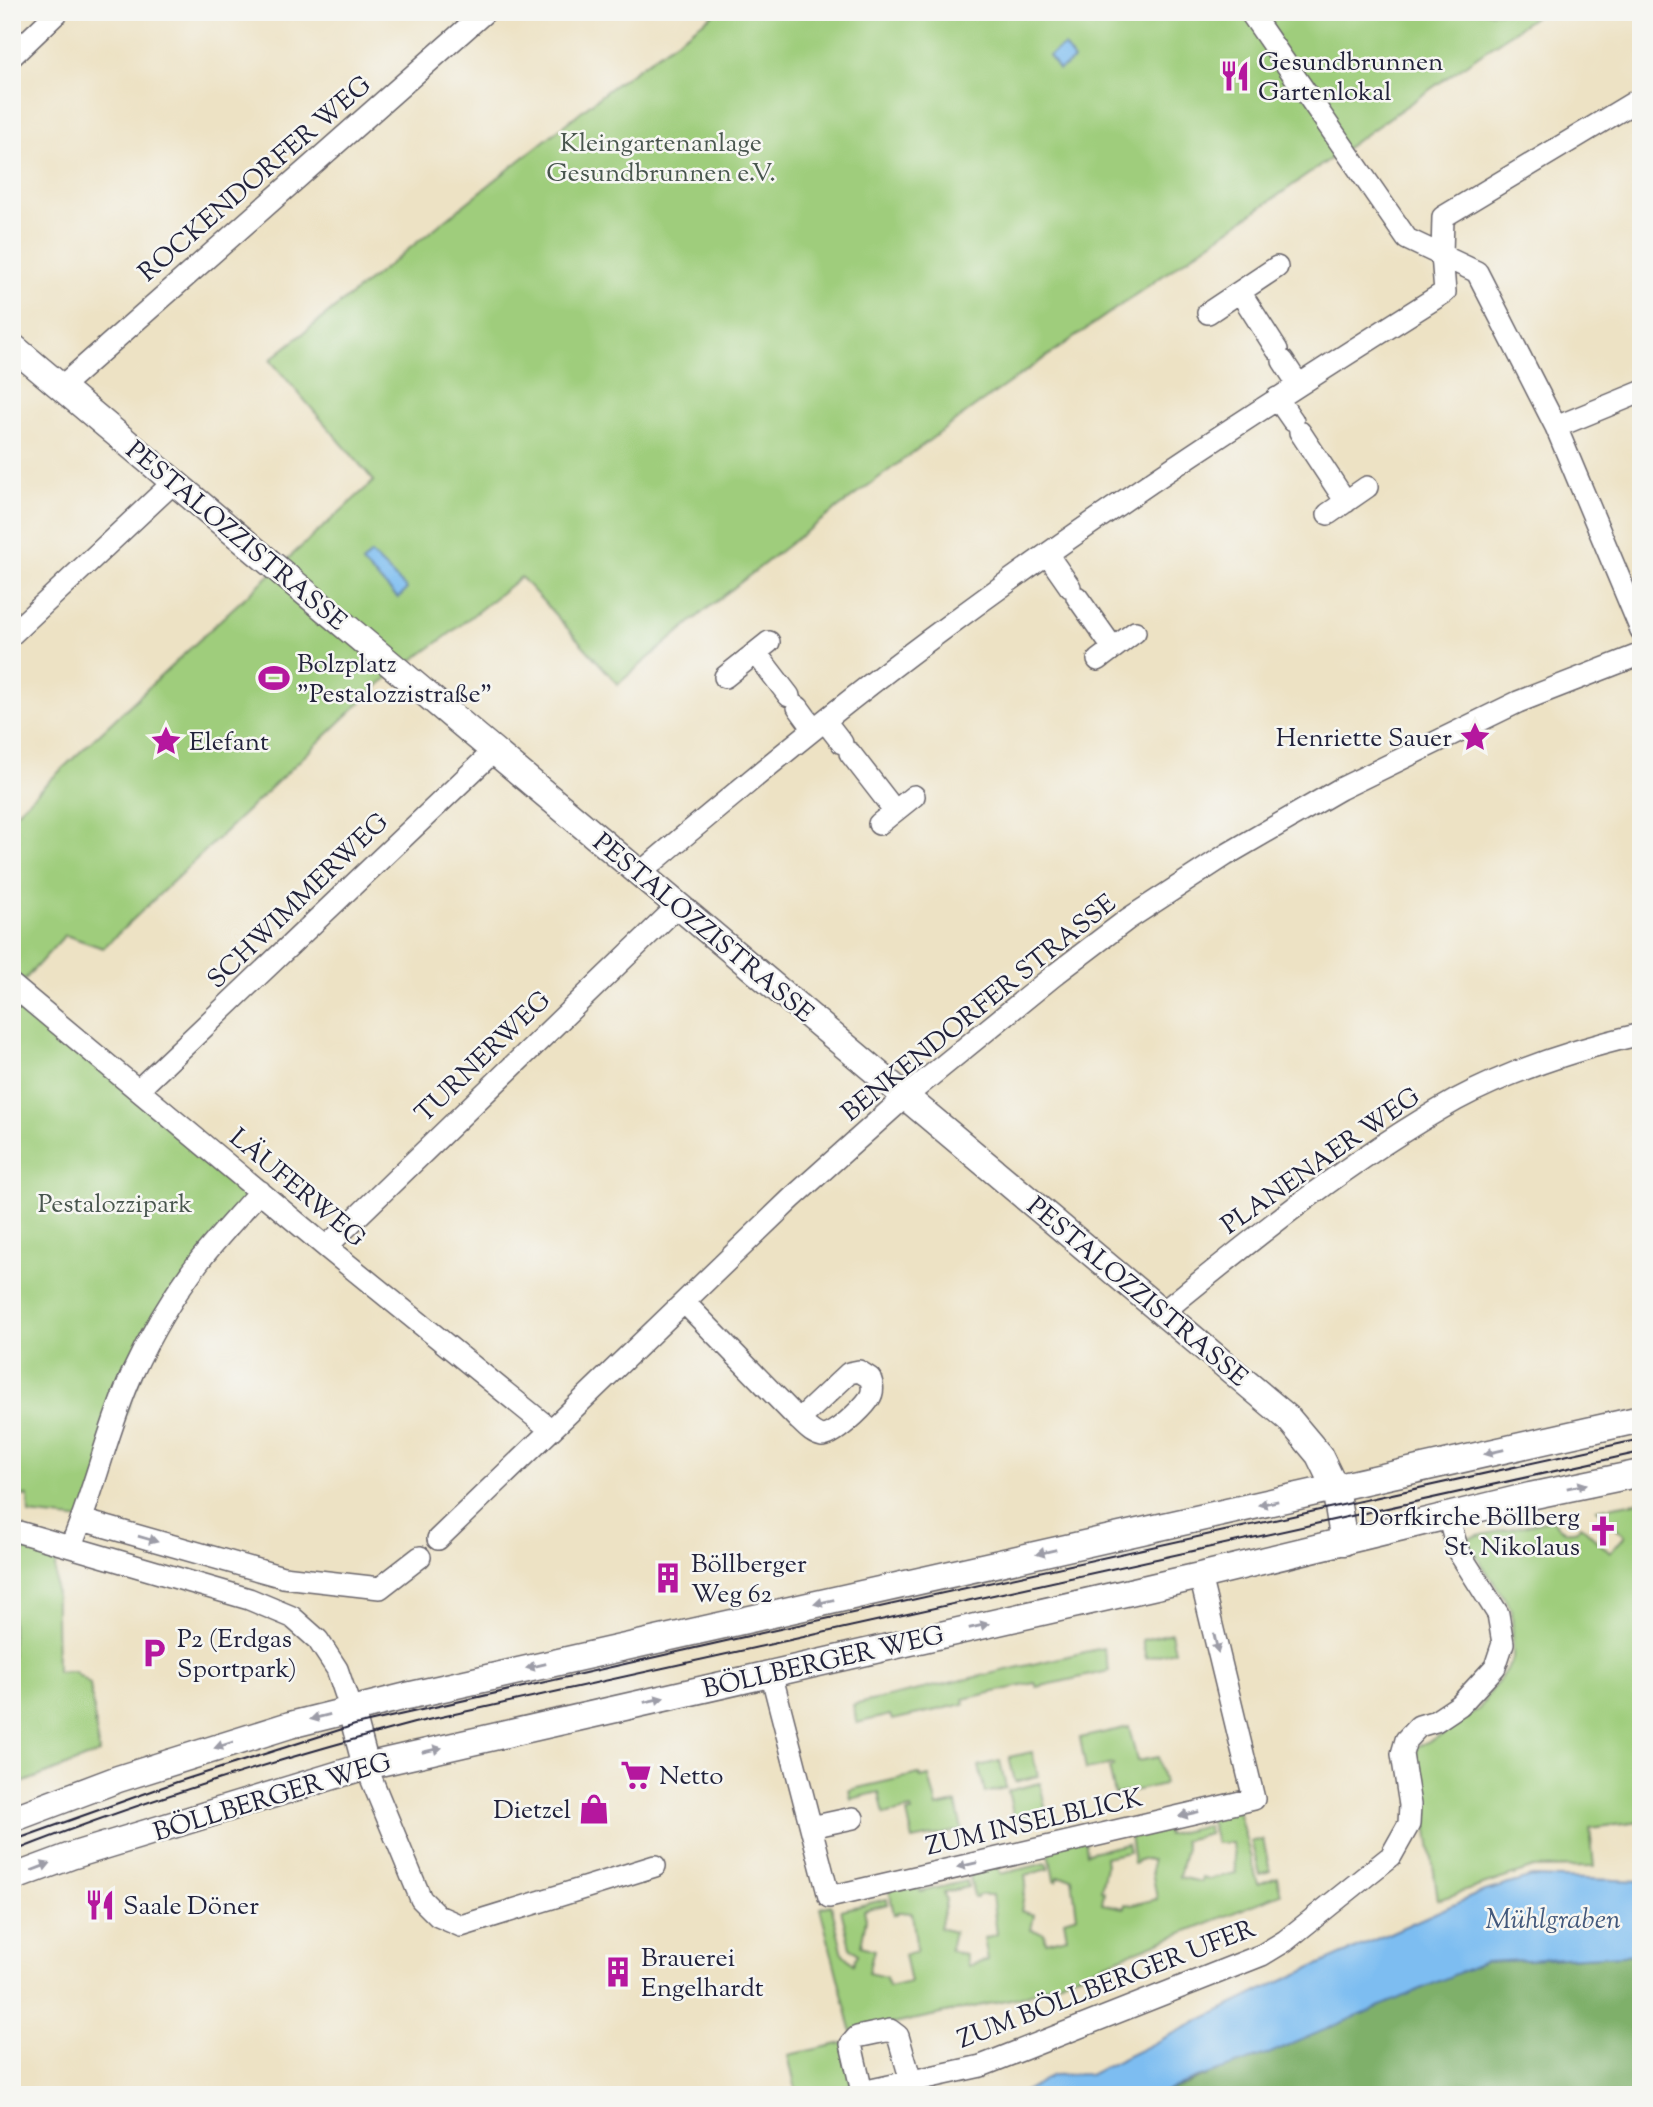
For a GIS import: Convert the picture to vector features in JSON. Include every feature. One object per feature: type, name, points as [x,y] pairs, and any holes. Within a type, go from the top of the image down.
[{"type":"street","points":[[12,57],[58,12]]},
{"type":"street","name":"ROCKENDORFER WEG","points":[[61,387],[485,12]]},
{"type":"street","points":[[1250,12],[1407,239],[1477,272],[1556,427],[1641,631]]},
{"type":"street","points":[[640,873],[819,725],[944,628],[1157,477],[1445,292],[1443,217],[1641,98]]},
{"type":"street","points":[[1208,313],[1277,267]]},
{"type":"street","points":[[1240,292],[1298,384]]},
{"type":"street","name":"PESTALOZZISTRASSE","points":[[12,346],[1288,1418],[1319,1455],[1335,1488],[1344,1542]]},
{"type":"street","points":[[1556,427],[1641,392]]},
{"type":"street","points":[[1277,398],[1346,502]]},
{"type":"street","points":[[12,634],[175,481]]},
{"type":"street","points":[[1328,514],[1367,487]]},
{"type":"street","points":[[1047,554],[1073,592],[1106,654],[1135,632]]},
{"type":"street","points":[[725,677],[762,647],[793,702],[846,748],[887,818],[914,796]]},
{"type":"street","name":"BENKENDORFER STRASSE","points":[[438,1538],[791,1199],[906,1096],[1108,935],[1247,843],[1340,789],[1518,702],[1641,654]]},
{"type":"street","name":"SCHWIMMERWEG","points":[[138,1090],[495,750]]},
{"type":"street","name":"TURNERWEG","points":[[326,1247],[678,905]]},
{"type":"street","name":"LÄUFERWEG","points":[[12,985],[326,1247],[550,1429]]},
{"type":"street","name":"PLANENAER WEG","points":[[1163,1312],[1235,1254],[1361,1160],[1458,1099],[1529,1067],[1582,1048],[1641,1034]]},
{"type":"street","points":[[71,1546],[82,1520],[106,1440],[149,1339],[200,1260],[260,1191]]},
{"type":"street","points":[[684,1302],[799,1420]]},
{"type":"street","points":[[12,1819],[118,1779],[289,1725],[603,1650],[1641,1419]]},
{"type":"street","name":"BÖLLBERGER WEG","points":[[12,1878],[71,1856],[366,1766],[1641,1473]]},
{"type":"street","name":"ZUM BÖLLBERGER UFER","points":[[911,2081],[981,2066],[1262,1955],[1285,1941],[1391,1856],[1409,1824],[1410,1805],[1402,1754],[1406,1740],[1419,1726],[1436,1721],[1460,1705],[1481,1686],[1495,1667],[1503,1643],[1498,1614],[1458,1551],[1448,1516]]},
{"type":"street","points":[[82,1520],[283,1577],[380,1588],[420,1557]]},
{"type":"street","points":[[12,1530],[249,1599],[292,1617],[318,1640],[337,1669],[366,1766],[421,1899],[438,1916],[461,1926],[655,1866]]},
{"type":"street","name":"ZUM INSELBLICK","points":[[771,1673],[829,1897],[1254,1799],[1200,1576]]},
{"type":"street","points":[[811,1828],[853,1818]]},
{"type":"green space","points":[[717,12],[1541,12],[973,408],[788,545],[618,684],[521,577],[448,635],[381,683],[103,948],[65,935],[17,988],[260,1191],[171,1303],[82,1520],[29,1514],[28,1496],[12,1495],[12,816],[231,610],[374,481],[270,360],[609,89]]},
{"type":"green space","points":[[1641,1501],[1641,1822],[1590,1828],[1594,1867],[1534,1868],[1438,1900],[1416,1747],[1442,1735],[1479,1709],[1513,1659],[1512,1610],[1465,1539],[1553,1519],[1566,1531],[1577,1530],[1581,1525],[1610,1553],[1625,1536],[1597,1509]]},
{"type":"green space","points":[[12,1547],[55,1557],[57,1672],[74,1671],[90,1684],[99,1753],[12,1787]]},
{"type":"green space","points":[[1171,1633],[1175,1651],[1146,1658],[1142,1640]]},
{"type":"green space","points":[[1103,1648],[1109,1671],[1037,1687],[1035,1683],[963,1699],[964,1704],[892,1720],[890,1715],[857,1723],[853,1705]]},
{"type":"green space","points":[[1129,1727],[1137,1761],[1158,1757],[1164,1784],[1115,1795],[1109,1768],[1113,1767],[1113,1764],[1086,1770],[1080,1738]]},
{"type":"green space","points":[[1032,1752],[1038,1776],[1015,1782],[1009,1757]]},
{"type":"green space","points":[[1000,1761],[1006,1788],[985,1793],[979,1766]]},
{"type":"green space","points":[[919,1774],[921,1778],[929,1776],[937,1807],[956,1803],[962,1830],[913,1840],[907,1813],[912,1812],[911,1809],[884,1815],[879,1792],[851,1799],[849,1790]]},
{"type":"green space","points":[[1040,1783],[1046,1811],[1014,1818],[1008,1791]]},
{"type":"green space","points":[[1236,1803],[1258,1884],[1277,1877],[1281,1894],[1020,1997],[852,2033],[820,1908],[831,1905],[843,1954],[853,1964],[858,1954],[850,1947],[841,1910],[887,1899],[888,1904],[864,1910],[866,1919],[861,1946],[874,1950],[868,1973],[886,1977],[888,1987],[910,1982],[904,1955],[917,1951],[912,1913],[897,1912],[897,1915],[894,1915],[888,1883],[916,1877],[920,1892],[967,1881],[968,1887],[944,1892],[946,1901],[940,1928],[954,1932],[950,1950],[965,1954],[968,1966],[988,1960],[984,1938],[997,1934],[992,1895],[977,1895],[977,1898],[974,1898],[968,1865],[996,1858],[1000,1874],[1047,1863],[1049,1869],[1025,1875],[1021,1911],[1034,1915],[1031,1930],[1044,1933],[1046,1942],[1067,1937],[1064,1920],[1077,1916],[1072,1878],[1058,1877],[1057,1881],[1054,1880],[1048,1847],[1085,1838],[1087,1853],[1127,1844],[1129,1852],[1105,1857],[1101,1890],[1104,1891],[1102,1904],[1124,1908],[1125,1904],[1157,1899],[1152,1860],[1138,1860],[1134,1863],[1129,1828],[1166,1819],[1167,1835],[1207,1826],[1209,1834],[1184,1840],[1186,1847],[1179,1877],[1201,1882],[1202,1877],[1209,1879],[1236,1873],[1232,1843],[1216,1843],[1207,1810]]},
{"type":"green space","points":[[1263,1840],[1270,1871],[1260,1874],[1251,1841]]},
{"type":"green space","points":[[1641,1954],[1641,2095],[1159,2095],[1484,1962]]},
{"type":"green space","points":[[844,2043],[853,2095],[797,2095],[788,2055]]},
{"type":"water","points":[[1064,46],[1074,60],[1059,70],[1049,56]]},
{"type":"water","points":[[371,554],[407,589],[398,598],[362,563]]},
{"type":"water","name":"Mühlgraben","points":[[1532,1877],[1641,1881],[1641,1954],[1484,1962],[1266,2055],[1194,2079],[1159,2095],[1018,2095],[1053,2075],[1091,2074],[1264,1989],[1482,1892]]},
{"type":"tram line","points":[[12,1841],[177,1782],[355,1725],[1641,1439]]},
{"type":"tram line","points":[[12,1852],[211,1782],[414,1723],[1641,1452]]},
{"type":"place","name":"Gesundbrunnen Gartenlokal","points":[[1235,76]]},
{"type":"place","name":"Bolzplatz \"Pestalozzistraße\"","points":[[274,678]]},
{"type":"place","name":"Henriette Sauer","points":[[1475,737]]},
{"type":"place","name":"Elefant","points":[[166,741]]},
{"type":"place","name":"Dorfkirche Böllberg St. Nikolaus","points":[[1603,1531]]},
{"type":"place","name":"Böllberger Weg 62","points":[[668,1578]]},
{"type":"place","name":"P2 (Erdgas Sportpark)","points":[[154,1653]]},
{"type":"place","name":"Netto","points":[[636,1775]]},
{"type":"place","name":"Dietzel","points":[[594,1809]]},
{"type":"place","name":"Saale Döner","points":[[100,1905]]},
{"type":"place","name":"Brauerei Engelhardt","points":[[618,1972]]},
{"type":"park label","name":"Kleingartenanlage Gesundbrunnen e.V.","points":[[661,157]]},
{"type":"park label","name":"Pestalozzipark","points":[[115,1203]]}]
